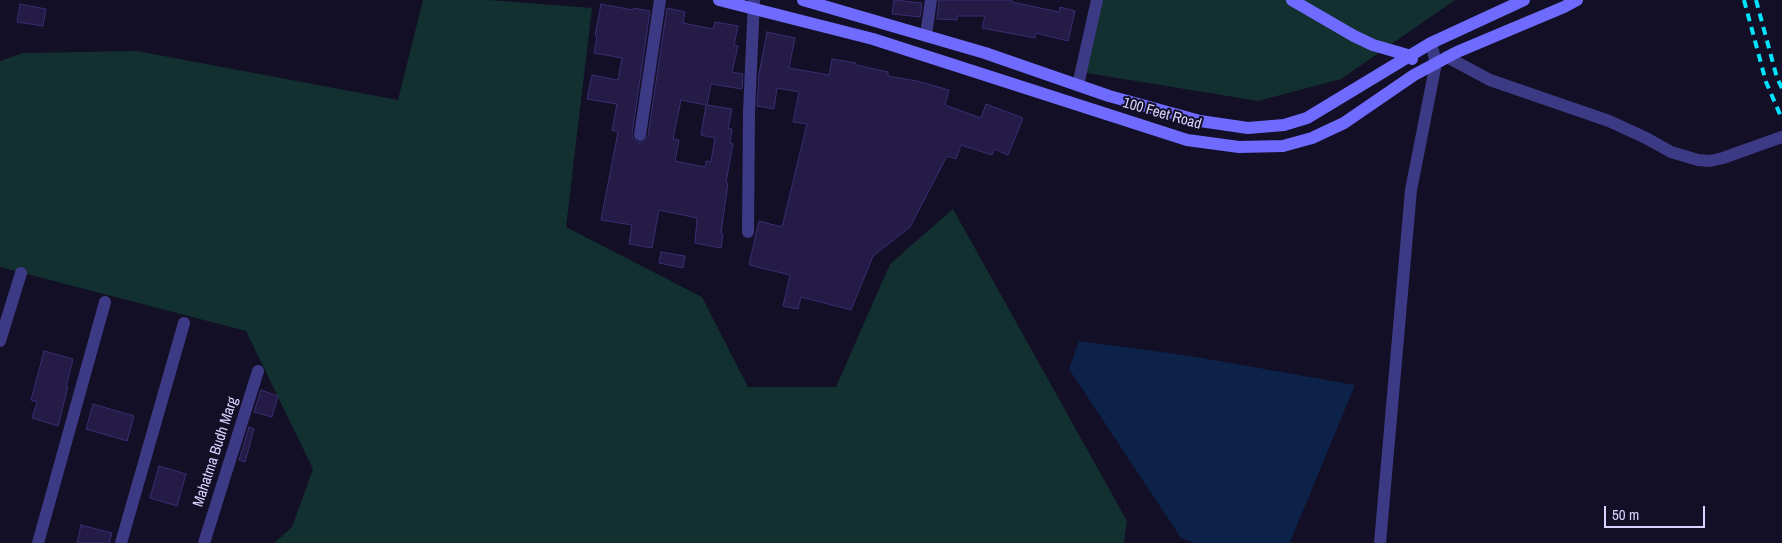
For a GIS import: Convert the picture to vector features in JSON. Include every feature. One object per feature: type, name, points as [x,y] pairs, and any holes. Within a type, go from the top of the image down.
[{"type":"street","points":[[640,135],[660,0]]},
{"type":"street","name":"100 Feet Road","points":[[719,0],[754,4],[873,38],[1187,140],[1239,147],[1283,146],[1312,138],[1344,122],[1418,72],[1441,60],[1577,0]]},
{"type":"street","name":"100 Feet Road","points":[[803,0],[827,3],[1109,96],[1200,121],[1248,128],[1284,125],[1307,118],[1431,44],[1524,0]]},
{"type":"street","points":[[926,35],[931,0]]},
{"type":"street","points":[[1078,85],[1097,0]]},
{"type":"street","points":[[1292,0],[1366,42],[1411,56],[1418,72]]},
{"type":"street","points":[[748,232],[749,112],[754,4]]},
{"type":"street","points":[[1431,44],[1441,60],[1490,80],[1609,121],[1671,152],[1698,160],[1710,161],[1723,158],[1782,137]]},
{"type":"street","points":[[1380,543],[1411,190],[1441,60]]},
{"type":"street","points":[[0,341],[21,273]]},
{"type":"street","points":[[38,543],[105,302]]},
{"type":"street","points":[[121,543],[184,323]]},
{"type":"street","name":"Mahatma Budh Marg","points":[[204,543],[258,371]]},
{"type":"green space","points":[[423,0],[489,0],[592,8],[566,227],[702,297],[748,387],[836,387],[890,264],[953,209],[1127,521],[1124,543],[274,543],[292,527],[313,469],[246,331],[0,267],[0,61],[23,53],[137,51],[398,100]]},
{"type":"green space","points":[[1098,0],[1455,0],[1341,79],[1258,101],[1075,71]]},
{"type":"water","points":[[1079,341],[1191,356],[1355,385],[1290,542],[1293,543],[1195,543],[1181,538],[1069,369]]},
{"type":"building","points":[[894,0],[922,3],[920,17],[892,14]]},
{"type":"building","points":[[939,0],[1012,0],[1012,2],[1059,12],[1060,7],[1075,11],[1068,41],[1036,33],[1035,38],[982,28],[985,16],[957,16],[957,20],[937,19]]},
{"type":"building","points":[[20,4],[46,9],[43,26],[17,22]]},
{"type":"building","points":[[601,4],[650,11],[632,134],[638,143],[643,142],[648,136],[667,8],[685,12],[683,23],[713,29],[715,22],[738,26],[734,45],[738,46],[732,72],[743,74],[742,89],[711,84],[707,105],[732,109],[728,128],[732,129],[730,143],[733,144],[726,182],[728,183],[721,233],[723,234],[721,248],[695,243],[697,218],[659,210],[652,248],[629,244],[632,225],[601,220],[618,132],[612,130],[617,104],[587,99],[592,75],[618,80],[622,58],[594,53],[597,37],[595,36]],"holes":[[[681,100],[706,105],[701,135],[715,138],[711,162],[706,161],[705,167],[675,161],[679,140],[673,139]]]},
{"type":"building","points":[[767,32],[795,38],[789,68],[829,75],[832,59],[856,63],[856,65],[888,72],[888,76],[917,81],[949,90],[945,105],[981,118],[986,104],[1023,118],[1008,155],[994,149],[992,155],[961,145],[956,159],[947,156],[910,227],[873,256],[851,310],[801,297],[798,309],[783,306],[790,275],[749,265],[759,221],[782,227],[807,124],[793,122],[799,92],[777,88],[774,109],[757,106],[759,74]]},
{"type":"building","points":[[661,252],[685,256],[683,268],[659,263]]},
{"type":"building","points":[[44,351],[73,359],[58,426],[32,418],[37,402],[31,400]]},
{"type":"building","points":[[261,390],[278,396],[272,417],[254,412]]},
{"type":"building","points":[[93,404],[134,416],[127,441],[86,429]]},
{"type":"building","points":[[249,427],[254,429],[245,462],[239,460]]},
{"type":"building","points":[[159,466],[186,474],[177,506],[150,498]]},
{"type":"building","points":[[81,525],[112,533],[109,543],[77,543]]},
{"type":"railway","points":[[1744,0],[1766,82],[1782,119]]},
{"type":"railway","points":[[1756,0],[1777,78],[1782,88]]}]
